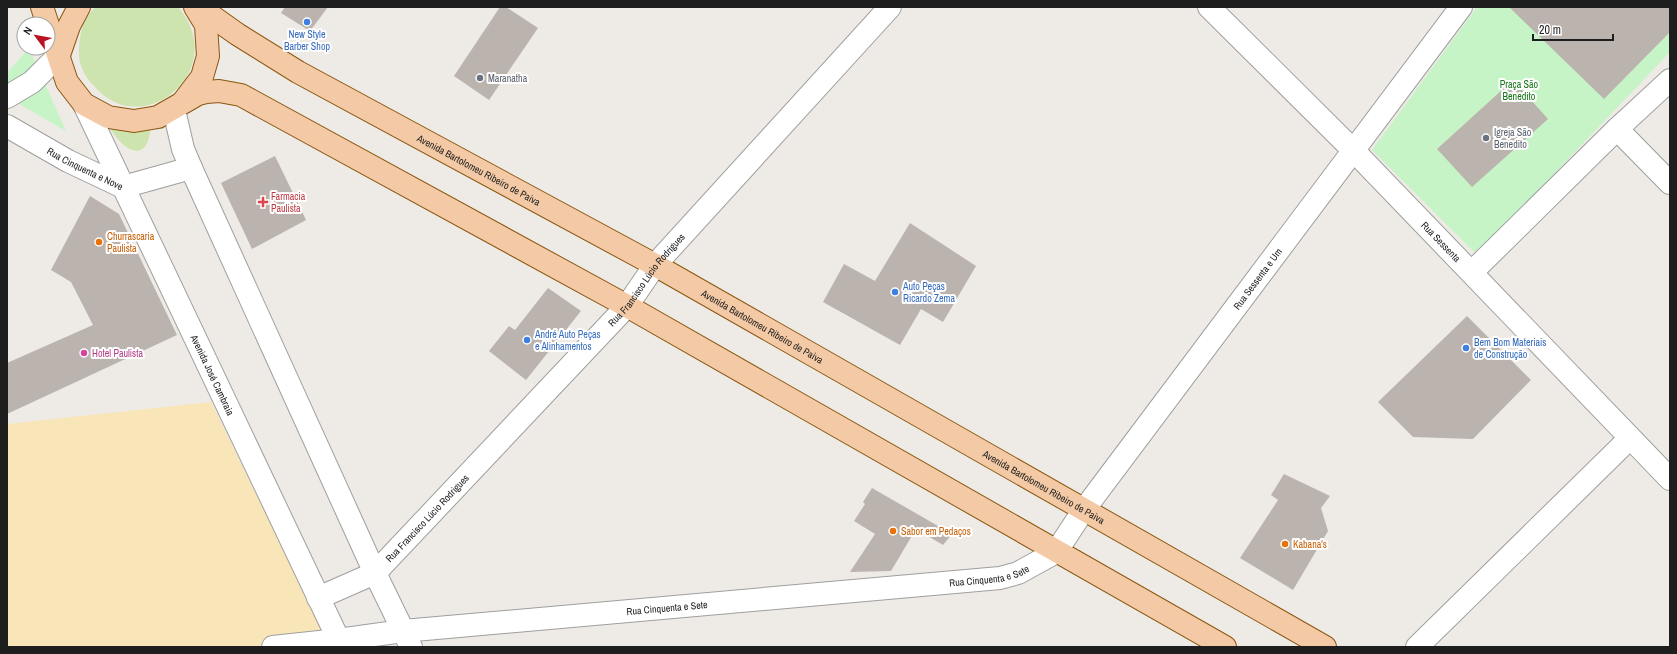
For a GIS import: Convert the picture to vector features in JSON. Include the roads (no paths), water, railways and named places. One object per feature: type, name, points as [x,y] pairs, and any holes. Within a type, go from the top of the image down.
[{"type":"main road","points":[[42,7],[67,82],[84,104],[108,117],[134,121],[158,117],[177,108],[198,94],[206,92],[219,91],[241,95],[627,306],[1225,647]]},
{"type":"main road","points":[[59,55],[69,26],[79,7]]},
{"type":"main road","points":[[177,108],[202,76],[208,56],[206,25],[195,7]]},
{"type":"main road","name":"Avenida Bartolomeu Ribeiro de Paiva","points":[[199,7],[237,34],[298,72],[655,266],[1083,511],[1325,647]]},
{"type":"street","name":"Rua Francisco Lúcio Rodrigues","points":[[318,598],[375,573],[627,306],[655,266],[890,7]]},
{"type":"street","name":"Rua Sessenta","points":[[1209,7],[1354,151],[1670,479]]},
{"type":"street","name":"Rua Sessenta e Um","points":[[1056,552],[1083,511],[1461,7]]},
{"type":"street","points":[[7,96],[32,82],[59,55]]},
{"type":"street","points":[[1472,272],[1617,129],[1670,80]]},
{"type":"street","name":"Avenida José Cambraia","points":[[84,104],[340,644]]},
{"type":"street","points":[[177,108],[183,149],[191,168],[375,573],[407,639]]},
{"type":"street","name":"Rua Cinquenta e Nove","points":[[7,126],[68,161],[123,187],[191,168]]},
{"type":"street","points":[[1617,129],[1670,183]]},
{"type":"street","points":[[1417,647],[1630,438]]},
{"type":"street","name":"Rua Cinquenta e Sete","points":[[273,647],[407,639],[1000,578],[1018,573],[1056,552]]},
{"type":"place","name":"New Style Barber Shop","points":[[307,22]]},
{"type":"place","name":"Maranatha","points":[[480,78]]},
{"type":"place","name":"Igreja São Benedito","points":[[1486,138]]},
{"type":"place","name":"Farmacia Paulista","points":[[263,202]]},
{"type":"place","name":"Churrascaria Paulista","points":[[99,242]]},
{"type":"place","name":"Auto Peças Ricardo Zema","points":[[895,292]]},
{"type":"place","name":"André Auto Peças e Alinhamentos","points":[[527,340]]},
{"type":"place","name":"Bem Bom Materiais de Construção","points":[[1466,348]]},
{"type":"place","name":"Hotel Paulista","points":[[84,353]]},
{"type":"place","name":"Sabor em Pedaços","points":[[893,531]]},
{"type":"place","name":"Kabana's","points":[[1285,544]]},
{"type":"park label","name":"Praça São Benedito","points":[[1519,90]]}]
